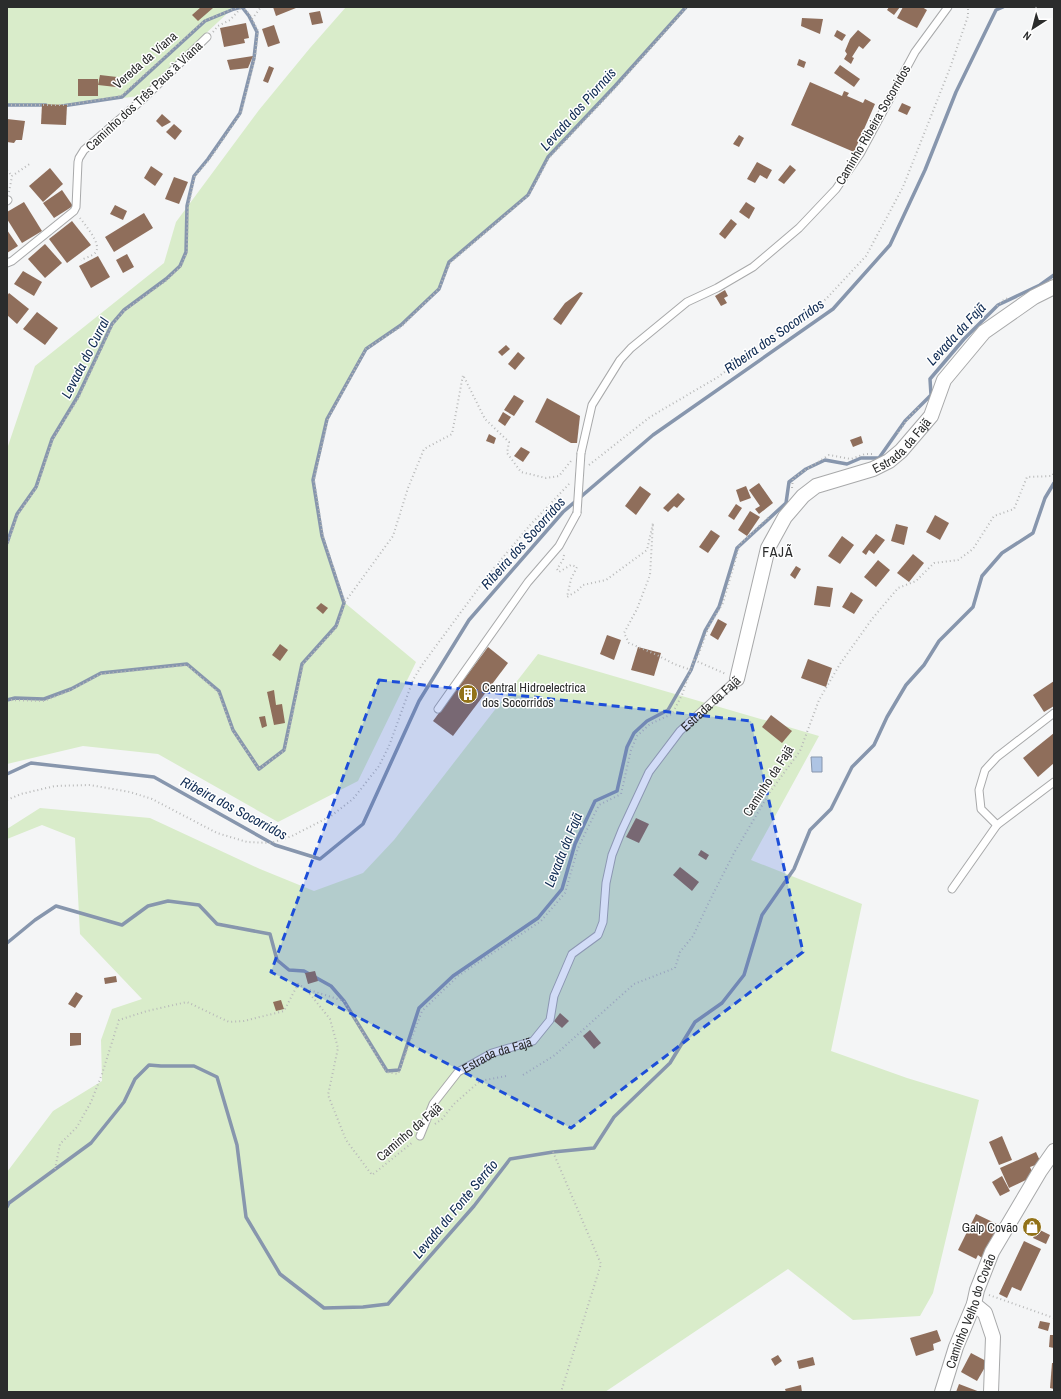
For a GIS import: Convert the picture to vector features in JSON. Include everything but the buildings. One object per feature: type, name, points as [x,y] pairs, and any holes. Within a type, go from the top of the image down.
[{"type":"street","name":"Estrada da Fajã","points":[[737,679],[768,548],[785,517],[803,496],[816,486],[873,470],[901,451],[931,416],[944,380],[984,332],[1034,296],[1054,286]]},
{"type":"street","name":"Caminho Velho do Covão","points":[[942,1392],[956,1347],[992,1252],[1040,1171],[1054,1151]]},
{"type":"street","points":[[976,1297],[993,1337],[991,1392]]},
{"type":"lane","name":"Caminho Ribeira Socorridos","points":[[438,709],[528,582],[559,546],[577,513],[581,453],[592,405],[620,360],[631,348],[687,302],[718,288],[753,267],[799,228],[836,189],[860,154],[915,52],[948,7]]},
{"type":"lane","name":"Caminho dos Três Paus à Viana","points":[[74,211],[76,207],[78,162],[84,150],[143,99],[207,37]]},
{"type":"lane","points":[[7,263],[12,262],[74,211]]},
{"type":"lane","name":"Estrada da Fajã","points":[[420,1136],[433,1104],[458,1072],[492,1053],[533,1041],[550,1020],[554,996],[572,954],[598,935],[604,922],[605,890],[612,855],[649,772],[680,731],[737,679]]},
{"type":"lane","points":[[997,825],[981,809],[979,790],[985,770],[997,758],[1054,714]]},
{"type":"lane","points":[[952,889],[997,825],[1054,782]]},
{"type":"path","name":"Vereda da Viana","points":[[7,105],[67,105],[121,96],[204,21],[238,7]]},
{"type":"path","points":[[7,546],[18,514],[37,488],[53,439],[79,397],[113,324],[124,311],[167,280],[181,266],[187,252],[188,206],[195,176],[209,160],[241,113],[255,58],[258,32],[252,19],[243,7],[230,20],[218,26],[207,37]]},
{"type":"path","points":[[252,19],[261,7]]},
{"type":"path","points":[[345,603],[323,536],[314,480],[328,419],[366,350],[402,326],[439,289],[450,263],[529,195],[549,158],[616,87],[687,7]]},
{"type":"path","points":[[586,468],[650,417],[718,377],[787,325],[811,311],[826,299],[866,256],[903,187],[950,68],[968,16],[968,7]]},
{"type":"path","points":[[8,200],[12,176],[31,163]]},
{"type":"path","points":[[7,170],[12,176]]},
{"type":"path","points":[[74,211],[96,241],[98,248],[95,253],[81,260]]},
{"type":"path","points":[[996,306],[1002,301],[1016,294]]},
{"type":"path","points":[[7,700],[44,701],[71,690],[101,674],[187,665],[218,692],[233,731],[259,770],[285,750],[303,664],[337,626],[345,603],[393,536],[408,488],[424,449],[452,434],[463,375],[485,419],[509,442],[507,453],[521,472],[546,478],[559,476],[571,460]]},
{"type":"path","points":[[896,436],[909,417],[924,402]]},
{"type":"path","points":[[791,492],[793,478],[828,455],[851,459],[866,454],[877,454]]},
{"type":"path","name":"Caminho da Fajã","points":[[523,1075],[555,1055],[634,984],[675,968],[680,952],[693,936],[734,853],[770,792],[800,751],[820,700],[840,664],[872,620],[898,588],[916,581],[934,563],[958,560],[973,549],[994,516],[1014,509],[1027,478],[1052,476],[1054,473]]},
{"type":"path","points":[[7,800],[21,794],[55,786],[90,785],[130,792],[152,799],[217,833],[247,842],[271,843],[292,836],[331,816],[353,799],[379,766],[389,746],[413,680],[422,665],[489,574],[531,524],[572,481]]},
{"type":"path","points":[[55,1169],[60,1144],[77,1127],[91,1102],[102,1074],[119,1020],[147,1011],[187,1002],[229,1022],[244,1021],[284,1011],[298,984],[306,989],[344,1002],[386,1072],[398,1074],[422,1011],[458,976],[541,921],[565,893],[578,848],[599,805],[621,794],[631,750],[637,736],[650,724],[672,714],[682,695],[694,660],[698,656],[709,626],[723,603],[740,544],[773,514]]},
{"type":"path","points":[[559,546],[564,554],[563,560],[556,569],[559,572],[571,565],[577,567],[570,579],[567,598],[584,585],[606,580],[646,550],[653,523],[650,574],[638,609],[624,634],[629,643],[674,664],[691,670]]},
{"type":"path","points":[[694,660],[737,679]]},
{"type":"path","name":"Caminho da Fajã","points":[[306,989],[330,1019],[338,1048],[328,1095],[346,1140],[372,1175],[442,1119],[454,1104],[480,1081],[506,1076]]},
{"type":"path","points":[[553,1152],[601,1264],[561,1392]]},
{"type":"path","points":[[976,1297],[1054,1318]]},
{"type":"highlighted area","points":[[379,680],[751,721],[803,952],[571,1128],[271,972]]},
{"type":"green space","points":[[7,7],[234,7],[139,96],[67,105],[7,105]]},
{"type":"green space","points":[[346,7],[688,7],[616,87],[549,158],[529,195],[450,263],[439,289],[402,326],[366,349],[328,419],[314,480],[323,536],[345,603],[416,662],[358,781],[278,822],[158,754],[83,746],[7,764],[7,449],[35,366],[164,263],[176,222],[259,110]]},
{"type":"green space","points":[[538,654],[819,736],[751,860],[862,904],[831,1051],[907,1078],[979,1100],[933,1293],[920,1316],[853,1320],[788,1269],[605,1392],[7,1392],[7,1172],[53,1111],[102,1081],[101,1040],[112,1009],[142,999],[80,934],[75,838],[42,825],[7,839],[7,829],[40,808],[150,818],[260,869],[314,891],[363,873],[394,840]]},
{"type":"water","points":[[811,757],[822,757],[822,772],[812,772]]},
{"type":"waterway","name":"Levada do Curral","points":[[7,543],[17,514],[36,487],[52,439],[78,396],[112,324],[124,310],[166,279],[180,266],[186,252],[187,206],[194,176],[208,159],[240,113],[254,58],[257,32],[249,16],[242,7],[234,9],[205,21],[122,97],[62,106]]},
{"type":"waterway","name":"Levada dos Piornais","points":[[7,700],[15,698],[44,699],[71,689],[101,673],[187,664],[219,691],[233,730],[259,769],[284,750],[302,664],[336,626],[344,603],[322,536],[313,480],[327,419],[366,349],[401,325],[439,289],[449,262],[528,195],[548,157],[615,86],[686,7]]},
{"type":"waterway","name":"Ribeira dos Socorridos","points":[[7,774],[31,763],[154,777],[275,845],[320,859],[363,824],[419,701],[469,620],[563,512],[653,435],[833,309],[890,245],[925,170],[956,92],[996,10],[1003,7]]},
{"type":"waterway","name":"Levada do Curral","points":[[7,105],[46,105]]},
{"type":"waterway","name":"Levada da Fajã","points":[[7,943],[35,920],[56,906],[122,925],[148,906],[168,901],[199,905],[217,924],[270,934],[277,960],[289,970],[304,971],[331,986],[344,1001],[387,1071],[399,1070],[419,1008],[453,976],[538,918],[562,889],[575,844],[595,801],[617,791],[627,747],[634,733],[647,721],[668,710],[691,670],[705,631],[719,607],[737,548],[786,503],[789,482],[806,469],[825,460],[847,464],[861,458],[879,458],[905,421],[931,395],[930,379],[964,339],[998,305],[1040,285],[1054,275]]},
{"type":"waterway","name":"Levada da Fonte Serrão","points":[[7,1207],[9,1203],[91,1143],[124,1102],[135,1079],[149,1065],[194,1066],[217,1077],[237,1145],[246,1217],[280,1274],[324,1308],[363,1307],[388,1304],[474,1206],[510,1159],[553,1152],[594,1148],[614,1117],[670,1063],[695,1022],[722,1003],[744,975],[762,915],[794,869],[810,830],[831,809],[852,767],[874,745],[887,717],[906,685],[924,665],[939,641],[973,607],[982,576],[1002,553],[1033,533],[1045,498],[1054,483]]},
{"type":"place","name":"Central Hidroelectrica dos Socorridos","points":[[468,694]]},
{"type":"place","name":"Galp Covão","points":[[1032,1227]]},
{"type":"district","name":"FAJÃ","points":[[778,552]]}]
